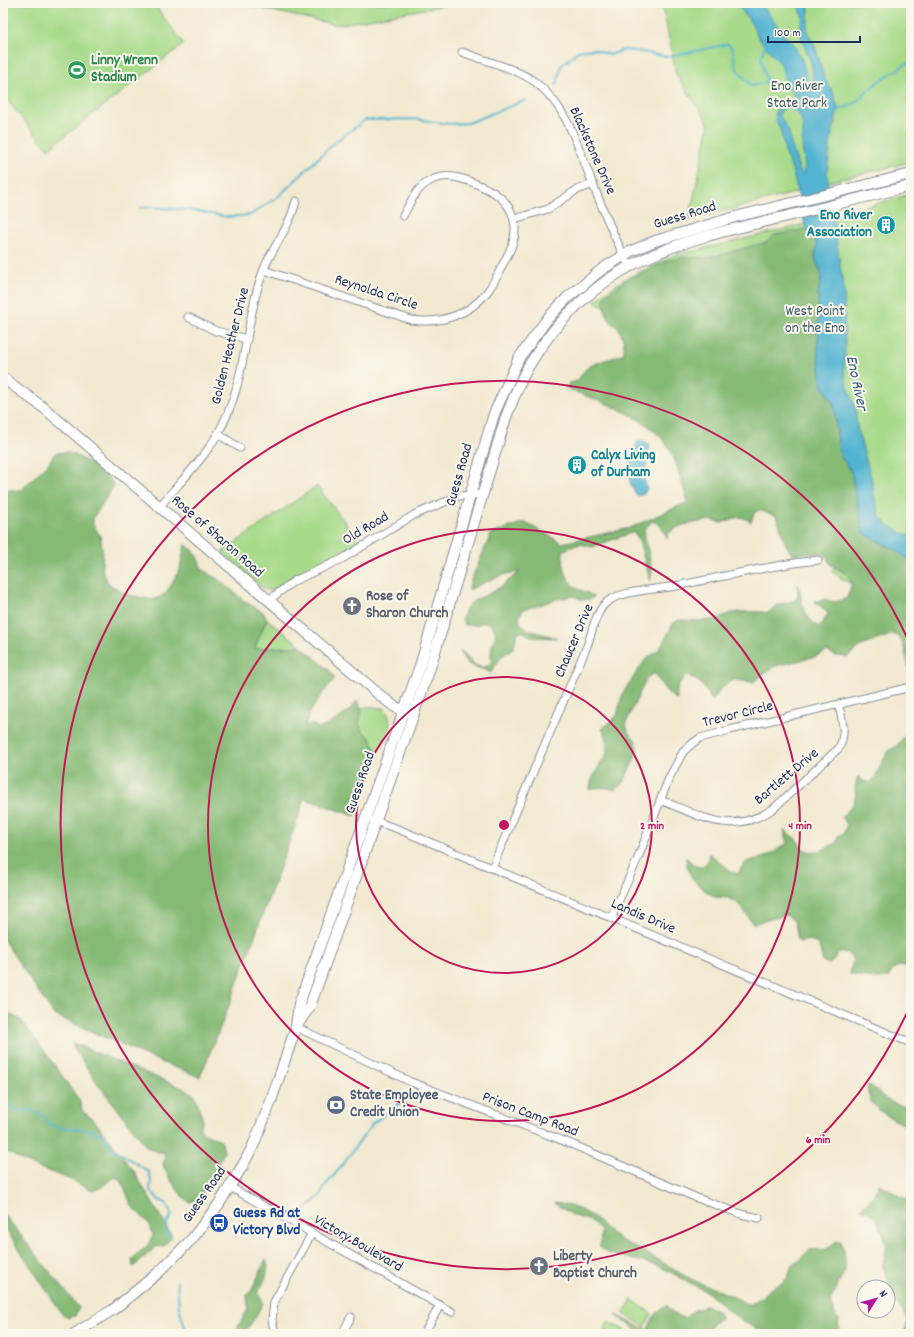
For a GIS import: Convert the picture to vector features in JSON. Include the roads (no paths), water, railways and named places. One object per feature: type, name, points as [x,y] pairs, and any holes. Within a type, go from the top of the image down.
[{"type":"main road","name":"Guess Road","points":[[74,1334],[125,1301],[171,1261],[205,1224],[243,1165],[252,1146],[270,1104],[296,1027],[299,1004],[431,630],[494,414],[519,358],[548,318],[567,298],[601,270],[624,256],[655,241],[735,217],[911,174]]},
{"type":"main road","name":"Guess Road","points":[[296,1027],[310,1006],[432,663],[506,417],[516,391],[528,367],[547,337],[560,321],[591,293],[629,266],[659,252],[704,237],[911,186]]},
{"type":"main road","name":"Rose of Sharon Road","points":[[3,378],[44,408],[395,707],[414,714]]},
{"type":"street","name":"Blackstone Drive","points":[[462,52],[514,71],[534,81],[543,88],[557,104],[563,114],[629,266]]},
{"type":"street","name":"Reynolda Circle","points":[[264,270],[411,320],[421,321],[450,318],[468,309],[488,292],[511,250],[515,235],[514,219],[506,203],[495,192],[463,178],[450,176],[438,178],[424,184],[414,196],[403,216]]},
{"type":"street","points":[[514,219],[548,209],[575,191],[593,184]]},
{"type":"street","name":"Golden Heather Drive","points":[[160,506],[209,447],[218,434],[230,408],[258,287],[269,257],[291,218],[296,201]]},
{"type":"street","points":[[188,317],[216,331],[247,339]]},
{"type":"street","points":[[218,434],[240,448]]},
{"type":"street","name":"Old Road","points":[[269,600],[294,581],[342,559],[414,515],[460,496],[482,494]]},
{"type":"street","name":"Chaucer Drive","points":[[492,868],[587,646],[598,614],[604,604],[615,597],[632,593],[789,563],[818,560]]},
{"type":"street","name":"Trevor Circle","points":[[611,918],[638,858],[669,778],[683,752],[693,743],[700,738],[911,687]]},
{"type":"street","name":"Bartlett Drive","points":[[660,800],[719,822],[745,822],[764,814],[776,806],[839,748],[842,742],[844,729],[838,704]]},
{"type":"street","name":"Landis Drive","points":[[365,819],[376,821],[492,868],[911,1044]]},
{"type":"street","name":"Prison Camp Road","points":[[296,1027],[430,1090],[570,1144],[697,1198],[741,1214],[759,1218]]},
{"type":"street","name":"Victory Boulevard","points":[[230,1186],[452,1312]]},
{"type":"street","points":[[276,1334],[272,1320],[274,1302],[312,1233]]},
{"type":"street","points":[[424,1334],[440,1305]]},
{"type":"street","points":[[342,1334],[351,1317]]},
{"type":"water","points":[[736,3],[761,3],[783,34],[794,45],[802,60],[807,79],[811,83],[813,82],[812,66],[800,30],[803,18],[796,3],[807,3],[809,9],[807,32],[816,49],[824,78],[834,94],[838,110],[831,138],[827,173],[844,293],[844,370],[846,381],[856,410],[857,428],[872,481],[880,518],[900,532],[911,536],[911,561],[894,549],[863,533],[851,471],[842,459],[839,450],[834,405],[823,386],[821,376],[818,352],[818,295],[822,274],[815,258],[817,245],[815,237],[806,229],[792,169],[786,156],[780,128],[776,121],[775,112],[785,103],[791,103],[799,109],[800,108],[793,93],[786,85],[781,64],[760,40],[749,20]],"holes":[[[786,107],[790,107],[799,115],[803,125],[802,143],[805,166],[803,174],[800,171],[791,144],[789,131],[779,115]]]},
{"type":"water","points":[[638,441],[648,443],[649,449],[644,479],[647,489],[644,494],[638,496],[633,490],[629,477],[629,470]]},
{"type":"waterway","points":[[557,85],[561,66],[578,51],[594,49],[610,55],[623,50],[668,57],[728,44],[732,48],[737,70],[752,86],[767,82],[761,58],[766,43]]},
{"type":"waterway","points":[[837,111],[854,104],[878,82],[911,61]]},
{"type":"waterway","points":[[140,208],[150,207],[189,210],[228,217],[250,215],[279,196],[335,142],[365,120],[415,119],[449,124],[468,123],[526,100]]},
{"type":"waterway","points":[[298,1216],[321,1195],[325,1186],[373,1123],[416,1093]]},
{"type":"waterway","points":[[3,1102],[15,1109],[31,1111],[42,1115],[50,1125],[61,1128],[90,1130],[103,1135],[110,1146],[149,1172],[151,1181],[150,1190],[159,1200],[166,1203],[172,1215],[166,1225],[168,1238]]},
{"type":"waterway","points":[[177,1282],[179,1307],[187,1334]]},
{"type":"place","name":"Linny Wrenn Stadium","points":[[77,70]]},
{"type":"place","name":"Eno River Association","points":[[886,225]]},
{"type":"place","name":"Calyx Living of Durham","points":[[577,465]]},
{"type":"place","name":"Rose of Sharon Church","points":[[352,606]]},
{"type":"place","name":"State Employee Credit Union","points":[[336,1105]]},
{"type":"place","name":"Guess Rd at Victory Blvd","points":[[219,1223]]},
{"type":"place","name":"Liberty Baptist Church","points":[[539,1266]]},
{"type":"park label","name":"Eno River State Park","points":[[797,96]]},
{"type":"park label","name":"West Point on the Eno","points":[[815,320]]},
{"type":"water label","name":"Eno River","points":[[856,383]]}]
